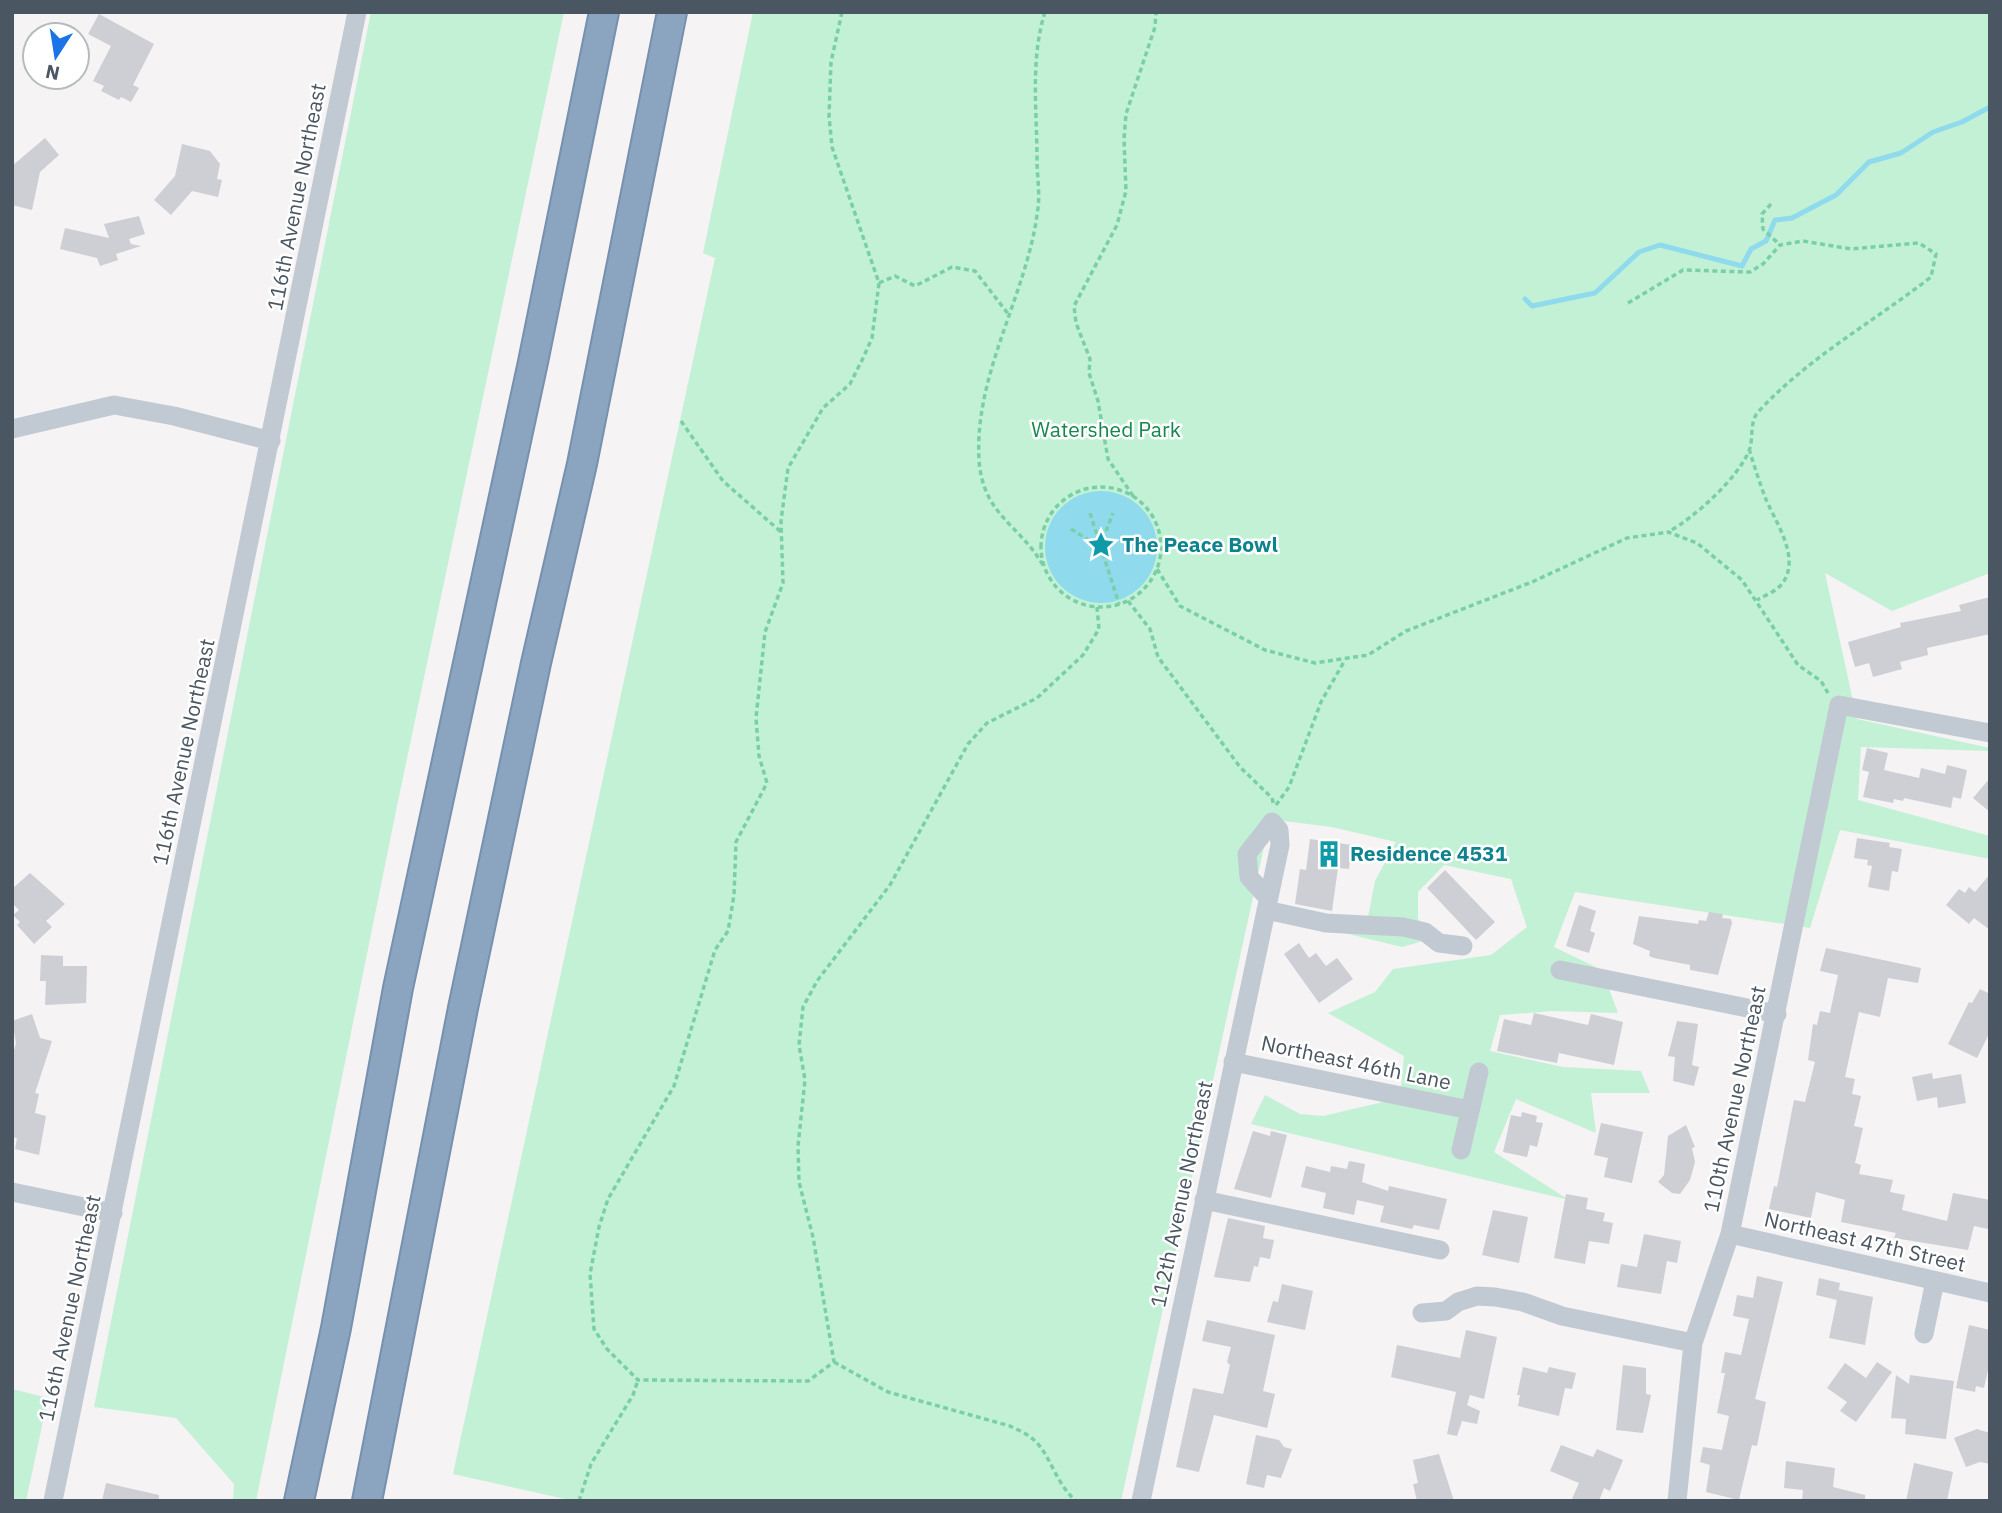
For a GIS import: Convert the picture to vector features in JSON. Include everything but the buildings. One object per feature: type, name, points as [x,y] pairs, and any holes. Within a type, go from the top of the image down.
[{"type":"highway","points":[[299,1501],[336,1328],[398,988],[527,389],[604,12]]},
{"type":"highway","points":[[367,1501],[463,1008],[536,663],[582,464],[672,12]]},
{"type":"street","name":"116th Avenue Northeast","points":[[52,1501],[357,12]]},
{"type":"street","points":[[12,429],[114,405],[271,441]]},
{"type":"street","points":[[1839,705],[1990,733]]},
{"type":"street","name":"110th Avenue Northeast","points":[[1677,1501],[1693,1343],[1730,1234],[1839,705]]},
{"type":"street","points":[[1273,814],[1247,854],[1249,877],[1267,904],[1325,923],[1403,927],[1425,932],[1439,943],[1463,946]]},
{"type":"street","name":"112th Avenue Northeast","points":[[1141,1501],[1280,845],[1279,830],[1273,814]]},
{"type":"street","points":[[1560,970],[1777,1014]]},
{"type":"street","name":"Northeast 46th Lane","points":[[1233,1062],[1471,1110]]},
{"type":"street","points":[[1461,1150],[1479,1072]]},
{"type":"street","points":[[12,1192],[113,1213]]},
{"type":"street","points":[[1204,1200],[1440,1250]]},
{"type":"street","name":"Northeast 47th Street","points":[[1730,1234],[1990,1293]]},
{"type":"street","points":[[1924,1334],[1935,1281]]},
{"type":"street","points":[[1422,1313],[1446,1311],[1458,1302],[1477,1296],[1522,1302],[1562,1316],[1693,1343]]},
{"type":"path","points":[[834,1362],[808,1381],[638,1380],[607,1349],[594,1329],[590,1274],[599,1227],[618,1178],[674,1086],[715,950],[728,931],[734,895],[736,842],[767,783],[759,756],[756,718],[765,632],[783,583],[781,521],[788,468],[823,408],[850,384],[872,338],[879,283],[832,147],[829,116],[831,62],[842,12]]},
{"type":"path","points":[[1045,12],[1035,56],[1039,205],[1034,237],[980,406],[979,458],[989,503],[1028,542],[1064,594],[1079,603],[1097,607],[1128,601],[1145,587],[1157,569],[1161,552],[1157,528],[1145,507],[1133,496],[1108,459],[1098,401],[1089,373],[1090,359],[1076,323],[1074,306],[1117,225],[1126,191],[1126,114],[1155,27],[1156,12]]},
{"type":"path","points":[[1771,204],[1762,214],[1763,229],[1780,245]]},
{"type":"path","points":[[1157,569],[1180,606],[1265,650],[1315,663],[1368,654],[1406,631],[1532,582],[1627,538],[1668,531],[1685,521],[1715,494],[1749,449],[1755,416],[1811,361],[1931,277],[1936,254],[1919,243],[1852,249],[1803,241],[1780,245],[1763,264],[1750,272],[1683,270],[1628,303]]},
{"type":"path","points":[[879,283],[895,276],[915,286],[952,267],[975,271],[1009,315]]},
{"type":"path","points":[[681,421],[723,481],[781,532]]},
{"type":"path","points":[[1749,449],[1766,500],[1779,524],[1789,564],[1786,579],[1780,586],[1757,600]]},
{"type":"path","points":[[1043,565],[1040,549],[1048,518],[1070,495],[1102,487],[1133,496]]},
{"type":"path","points":[[1090,513],[1119,604]]},
{"type":"path","points":[[1100,547],[1113,513]]},
{"type":"path","points":[[1071,529],[1100,547]]},
{"type":"path","points":[[1668,531],[1697,543],[1717,557],[1757,600],[1798,665],[1821,681],[1839,705]]},
{"type":"path","points":[[1128,601],[1150,629],[1158,657],[1240,767],[1272,797],[1273,814]]},
{"type":"path","points":[[834,1362],[813,1237],[799,1182],[797,1146],[805,1080],[799,1045],[803,1007],[817,981],[890,885],[968,744],[986,723],[1037,698],[1083,655],[1099,629],[1097,607]]},
{"type":"path","points":[[1273,814],[1289,787],[1321,702],[1345,660]]},
{"type":"path","points":[[834,1362],[888,1392],[1010,1426],[1023,1433],[1041,1448],[1064,1489],[1076,1501]]},
{"type":"path","points":[[579,1501],[591,1464],[633,1395],[638,1380]]},
{"type":"green space","points":[[371,12],[564,12],[397,806],[256,1501],[233,1501],[234,1484],[176,1418],[94,1407]]},
{"type":"green space","name":"Watershed Park","points":[[753,12],[1990,12],[1990,573],[1892,611],[1825,573],[1857,719],[1990,748],[1990,751],[1861,747],[1858,800],[1990,836],[1990,859],[1840,830],[1810,928],[1575,892],[1554,947],[1602,970],[1618,1013],[1552,1011],[1500,1015],[1490,1051],[1563,1067],[1641,1071],[1650,1093],[1591,1093],[1596,1133],[1516,1099],[1494,1152],[1569,1200],[1251,1124],[1265,1095],[1300,1114],[1323,1116],[1400,1098],[1404,1056],[1328,1013],[1375,992],[1393,969],[1491,955],[1527,927],[1511,879],[1444,865],[1418,892],[1418,919],[1437,937],[1402,947],[1340,932],[1368,917],[1375,881],[1396,842],[1332,827],[1275,820],[1269,824],[1121,1501],[574,1501],[453,1474],[715,258],[703,253]]},
{"type":"green space","points":[[12,1389],[48,1398],[26,1501],[12,1501]]},
{"type":"water","name":"The Peace Bowl","points":[[1101,491],[1122,495],[1141,507],[1153,526],[1157,547],[1153,568],[1141,587],[1122,599],[1101,603],[1080,599],[1061,587],[1049,568],[1045,547],[1049,526],[1061,507],[1080,495]]},
{"type":"waterway","points":[[1525,299],[1532,306],[1595,293],[1639,252],[1660,245],[1742,266],[1751,249],[1766,241],[1775,220],[1792,218],[1836,195],[1869,162],[1901,153],[1933,132],[1962,122],[1990,107]]},
{"type":"place","name":"The Peace Bowl","points":[[1101,545]]},
{"type":"place","name":"Residence 4531","points":[[1329,854]]}]
